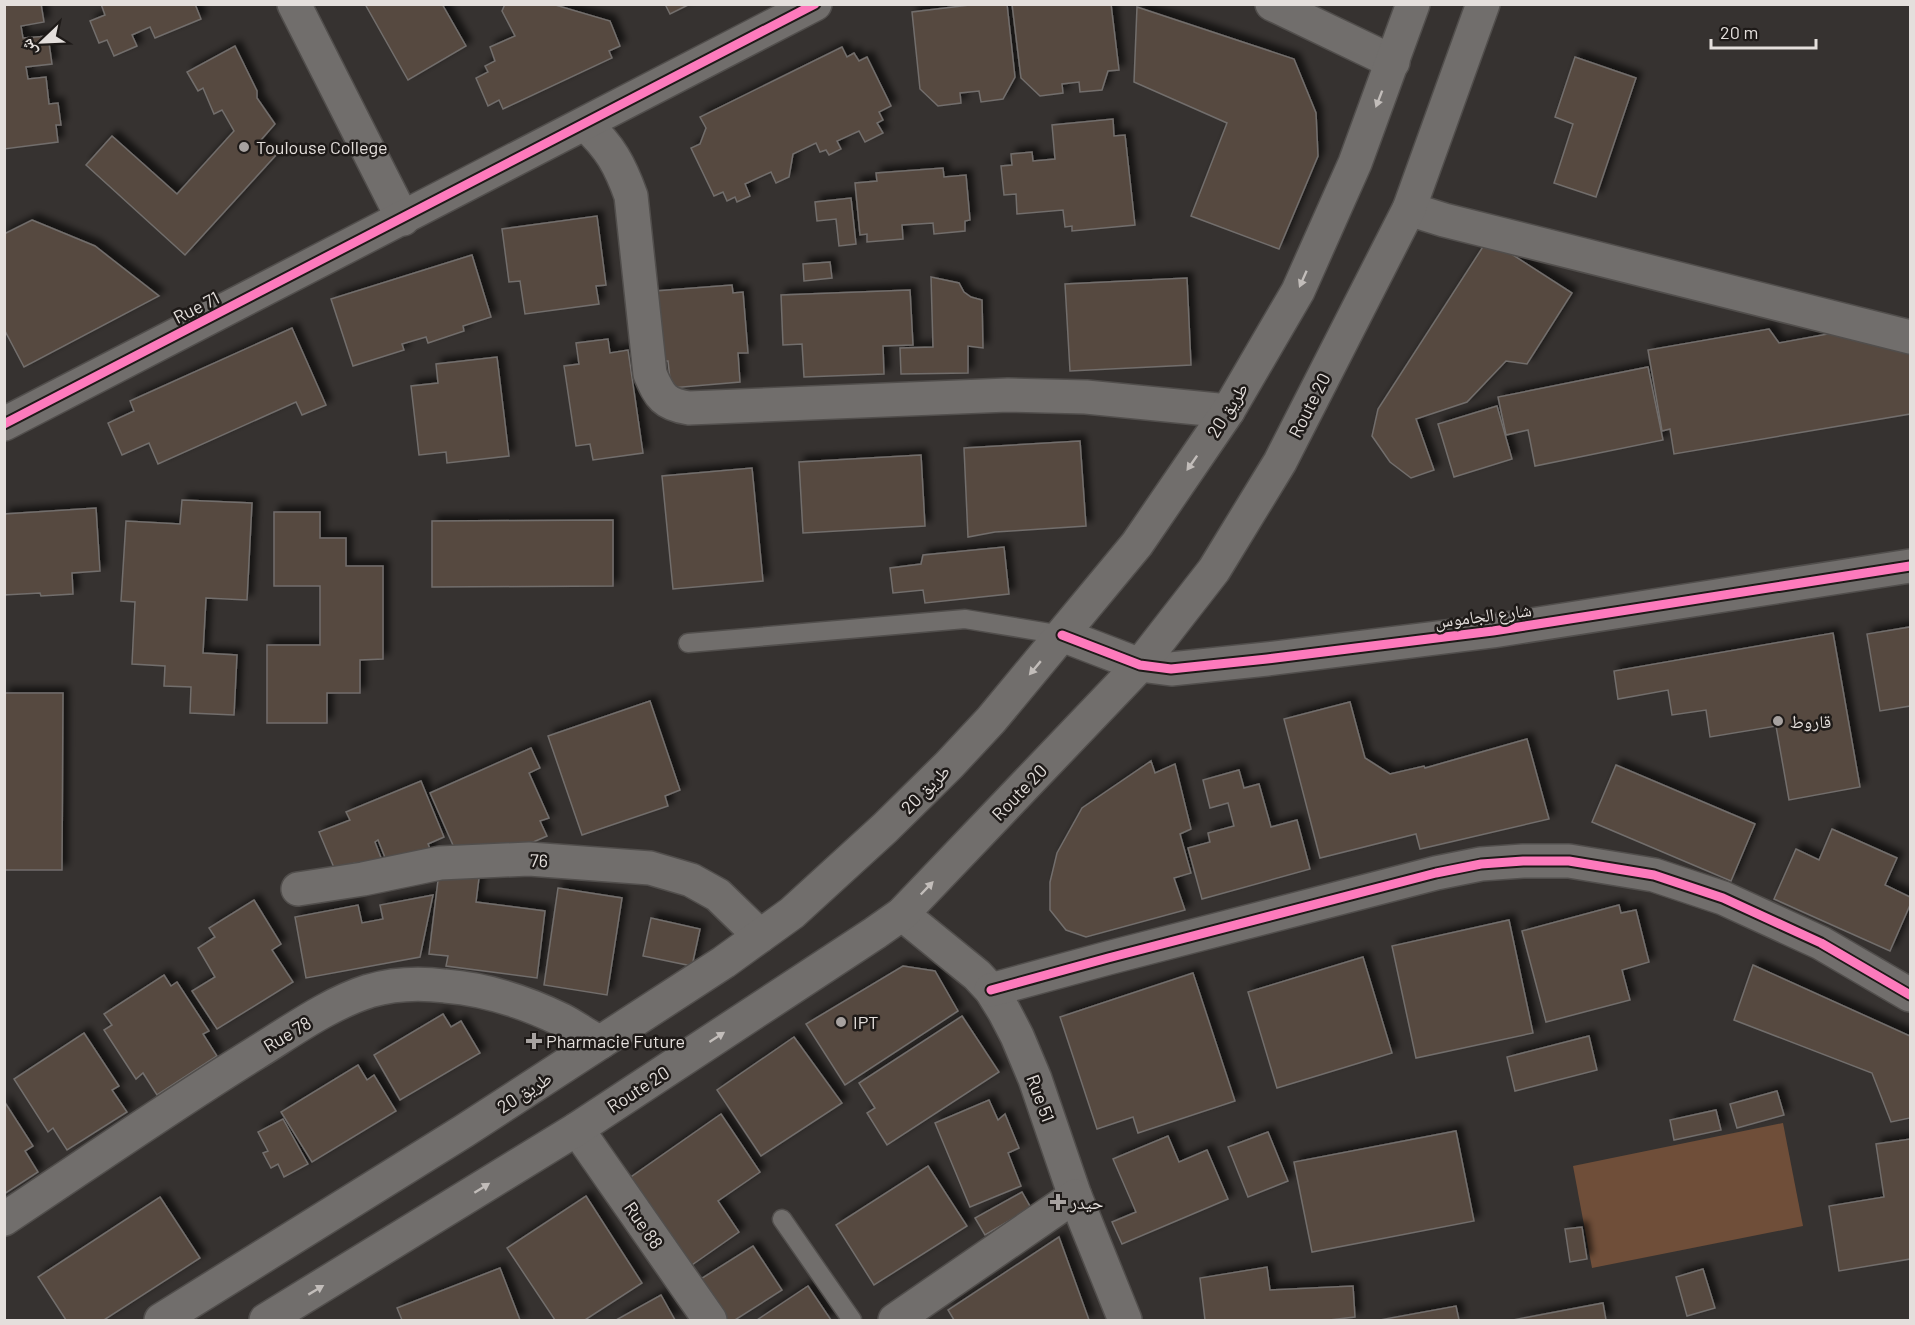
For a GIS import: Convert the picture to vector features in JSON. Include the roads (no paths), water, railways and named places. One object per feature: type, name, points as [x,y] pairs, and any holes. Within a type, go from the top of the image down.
[{"type":"street","points":[[294,4],[403,219]]},
{"type":"street","name":"Rue 71","points":[[4,424],[586,125],[815,4]]},
{"type":"street","points":[[1272,4],[1394,62]]},
{"type":"street","name":"طريق 20","points":[[161,1320],[464,1131],[760,936],[792,913],[833,877],[949,765],[991,720],[1137,544],[1228,411],[1298,291],[1355,164],[1394,62],[1413,4]]},
{"type":"street","name":"Route 20","points":[[284,1316],[577,1129],[902,914],[1140,665],[1214,570],[1274,471],[1409,209],[1483,4]]},
{"type":"street","points":[[586,125],[605,142],[622,172],[631,196],[650,374],[658,393],[672,405],[689,408],[1008,394],[1086,397],[1228,411]]},
{"type":"street","points":[[1409,209],[1444,220],[1911,337]]},
{"type":"street","name":"شارع الجاموس","points":[[1062,635],[1140,665],[1171,669],[1493,631],[1911,566]]},
{"type":"street","name":"76","points":[[297,889],[363,879],[440,863],[529,859],[650,868],[691,880],[718,895],[760,936]]},
{"type":"street","points":[[991,990],[1447,871],[1481,864],[1569,861],[1654,875],[1723,898],[1821,943],[1911,995]]},
{"type":"street","name":"Rue 51","points":[[902,914],[970,969],[991,990],[1017,1036],[1035,1079],[1075,1196],[1125,1320]]},
{"type":"street","name":"Rue 78","points":[[4,1219],[236,1065],[316,1016],[370,991],[411,985],[446,986],[496,995],[538,1009],[601,1042]]},
{"type":"street","name":"Rue 88","points":[[577,1129],[710,1320]]},
{"type":"street","points":[[895,1320],[1075,1196]]},
{"type":"lane","points":[[688,643],[965,619],[1062,635]]},
{"type":"lane","points":[[782,1219],[852,1320]]},
{"type":"place","name":"Toulouse College","points":[[244,147]]},
{"type":"place","name":"قاروط","points":[[1778,721]]},
{"type":"place","name":"IPT","points":[[841,1022]]},
{"type":"place","name":"Pharmacie Future","points":[[534,1041]]},
{"type":"place","name":"حيدر","points":[[1058,1202]]}]
